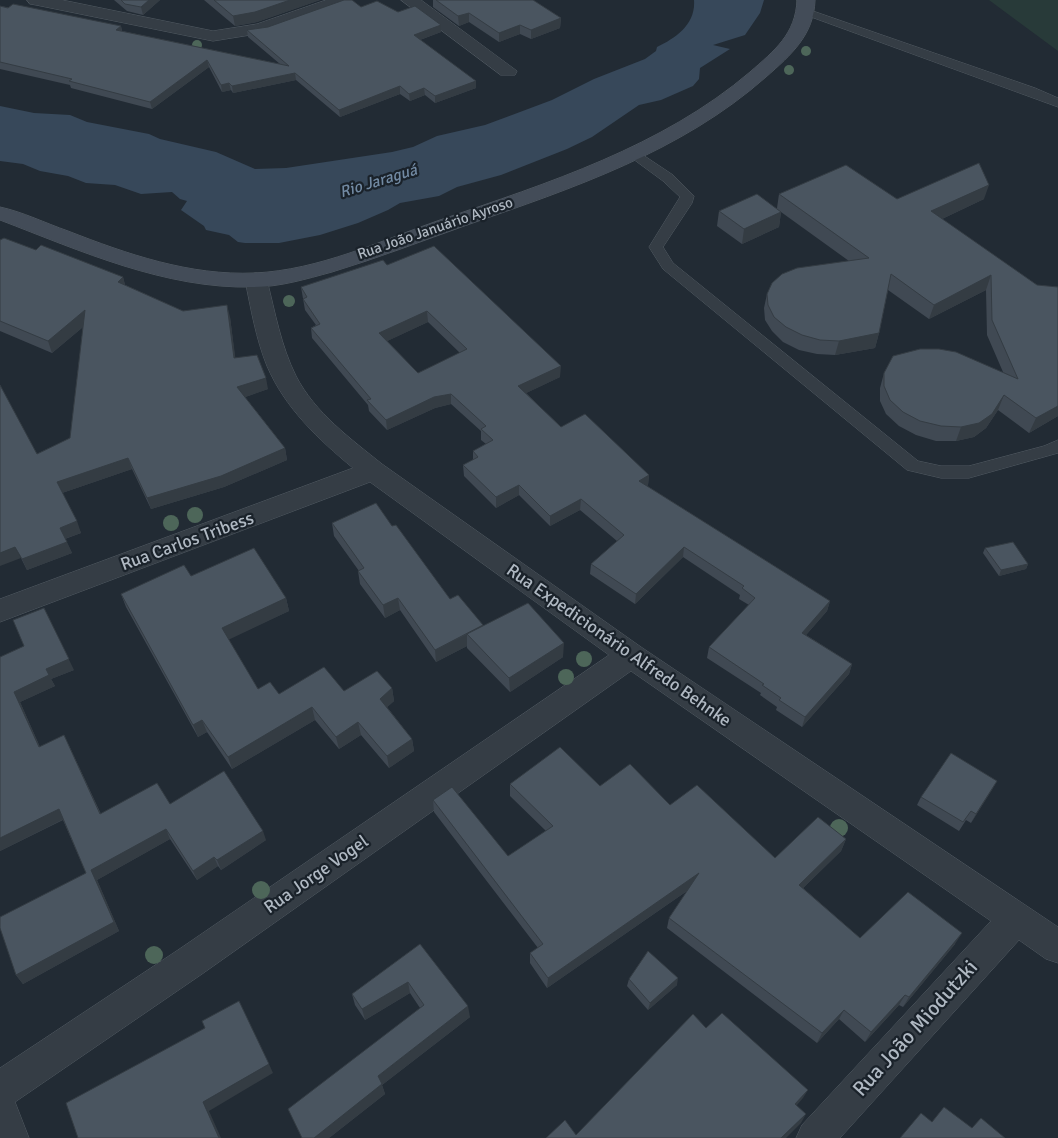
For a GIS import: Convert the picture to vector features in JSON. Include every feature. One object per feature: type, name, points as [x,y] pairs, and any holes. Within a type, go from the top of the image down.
[{"type":"main road","name":"Rua João Januário Ayroso","points":[[0,213],[182,276],[219,280],[256,280],[318,268],[571,180],[634,153],[710,112],[754,80],[797,38],[806,6]]},
{"type":"street","points":[[36,0],[85,6],[213,36],[254,31],[342,0]]},
{"type":"street","points":[[410,0],[508,71]]},
{"type":"street","name":"Rua Expedicionário Alfredo Behnke","points":[[256,280],[274,351],[284,376],[301,404],[335,439],[374,471],[631,655],[1058,947]]},
{"type":"street","name":"Rua Carlos Tribess","points":[[0,611],[374,471]]},
{"type":"street","name":"Rua Jorge Vogel","points":[[0,1090],[190,962],[631,655]]},
{"type":"street","name":"Rua João Miodutzki","points":[[815,1138],[1015,919]]},
{"type":"street","points":[[0,1110],[10,1138]]},
{"type":"lane","points":[[806,6],[1058,103]]},
{"type":"lane","points":[[634,153],[668,178],[687,196],[685,203],[656,246],[668,266],[913,466],[941,472],[969,472],[1049,451],[1058,446]]},
{"type":"shaded area","points":[[989,0],[1058,0],[1058,51]]},
{"type":"water","name":"Rio Jaraguá","points":[[694,0],[764,0],[760,13],[745,35],[713,45],[730,49],[700,68],[699,79],[693,86],[661,100],[639,105],[592,137],[567,149],[501,175],[457,187],[439,196],[400,203],[358,223],[320,235],[279,243],[238,242],[229,235],[206,230],[204,226],[181,210],[187,201],[180,199],[172,192],[141,194],[115,185],[86,183],[68,176],[40,171],[23,164],[0,161],[0,106],[34,113],[70,115],[87,122],[149,134],[160,139],[216,152],[255,169],[286,168],[392,152],[413,147],[437,136],[485,125],[552,100],[594,79],[645,59],[656,51],[657,47],[678,35],[688,23],[694,9]]},
{"type":"building","points":[[121,0],[149,0],[141,7],[125,4]]},
{"type":"building","points":[[214,0],[290,0],[255,12],[233,16]]},
{"type":"building","points":[[344,0],[352,0],[361,7],[377,1],[398,12],[415,6],[441,25],[414,35],[476,81],[435,96],[424,88],[409,94],[400,86],[339,110],[295,73],[232,86],[229,83],[221,85],[207,60],[150,102],[69,81],[72,79],[0,62],[0,6],[8,8],[13,4],[121,26],[116,30],[289,66],[247,30],[268,27]]},
{"type":"building","points":[[436,0],[533,0],[561,18],[531,30],[520,25],[499,33],[469,13],[458,16]]},
{"type":"building","points":[[979,163],[989,185],[931,211],[1037,285],[1058,287],[1058,406],[1036,418],[1004,395],[992,414],[979,423],[961,427],[941,426],[920,421],[903,412],[890,400],[884,386],[884,373],[893,356],[920,349],[939,349],[956,352],[1018,379],[992,320],[991,275],[934,305],[891,274],[879,333],[839,341],[820,340],[802,335],[786,327],[774,317],[768,305],[767,294],[772,283],[782,274],[797,268],[869,258],[779,194],[846,165],[897,199]]},
{"type":"building","points":[[757,194],[781,212],[744,229],[719,211]]},
{"type":"building","points":[[4,238],[36,250],[41,245],[123,277],[118,282],[183,311],[227,305],[234,358],[257,355],[266,378],[237,387],[285,448],[221,476],[147,498],[128,458],[57,482],[77,521],[60,528],[67,542],[22,559],[15,547],[0,553],[0,385],[37,454],[70,438],[85,310],[48,341],[0,321],[0,240]]},
{"type":"building","points":[[434,246],[561,366],[518,386],[561,427],[585,414],[649,475],[639,481],[830,601],[802,633],[852,664],[805,717],[779,700],[781,698],[762,685],[764,684],[709,647],[755,598],[742,588],[744,586],[684,547],[636,594],[591,564],[624,535],[581,499],[550,516],[519,485],[496,497],[463,465],[478,457],[473,451],[493,440],[481,429],[486,426],[451,394],[434,397],[386,420],[367,400],[371,399],[311,328],[320,324],[303,299],[307,297],[301,287],[383,260],[387,265]],"holes":[[[427,311],[467,349],[418,373],[379,333]]]},
{"type":"building","points":[[376,503],[392,526],[396,525],[450,599],[458,595],[483,625],[435,650],[398,598],[383,605],[358,571],[364,568],[332,523]]},
{"type":"building","points":[[1013,542],[1028,564],[1001,570],[985,548]]},
{"type":"building","points":[[254,548],[286,598],[222,628],[258,689],[270,682],[279,694],[324,667],[344,691],[377,671],[392,688],[380,699],[412,739],[387,756],[358,722],[336,737],[312,707],[228,757],[202,720],[193,725],[121,594],[184,565],[191,576]]},
{"type":"building","points":[[528,603],[564,643],[509,678],[467,634]]},
{"type":"building","points":[[44,608],[69,659],[46,669],[49,675],[14,692],[39,747],[64,735],[100,814],[157,783],[170,804],[224,771],[263,831],[217,860],[214,857],[193,871],[166,829],[91,870],[114,922],[16,975],[0,928],[0,917],[86,873],[59,809],[0,838],[0,657],[24,646],[13,620]]},
{"type":"building","points":[[560,747],[600,786],[630,764],[670,805],[697,785],[775,858],[818,817],[846,839],[799,885],[860,938],[908,892],[962,933],[909,997],[905,995],[871,1032],[844,1010],[822,1033],[669,918],[699,873],[548,978],[530,953],[543,944],[433,800],[452,787],[508,856],[553,826],[510,784]]},
{"type":"building","points":[[951,753],[997,781],[976,814],[971,811],[963,822],[921,797]]},
{"type":"building","points":[[420,944],[468,1006],[378,1076],[382,1084],[314,1138],[302,1138],[288,1109],[424,1005],[408,982],[362,1009],[352,994]]},
{"type":"building","points":[[648,951],[678,978],[650,1003],[629,979]]},
{"type":"building","points":[[239,1001],[269,1064],[203,1102],[219,1138],[78,1138],[66,1103],[205,1028],[202,1021]]},
{"type":"building","points":[[722,1013],[808,1090],[795,1104],[806,1114],[781,1138],[546,1138],[565,1120],[576,1135],[693,1014],[706,1028]]},
{"type":"building","points":[[944,1107],[972,1128],[981,1118],[1005,1138],[900,1138],[921,1113],[932,1122]]}]
